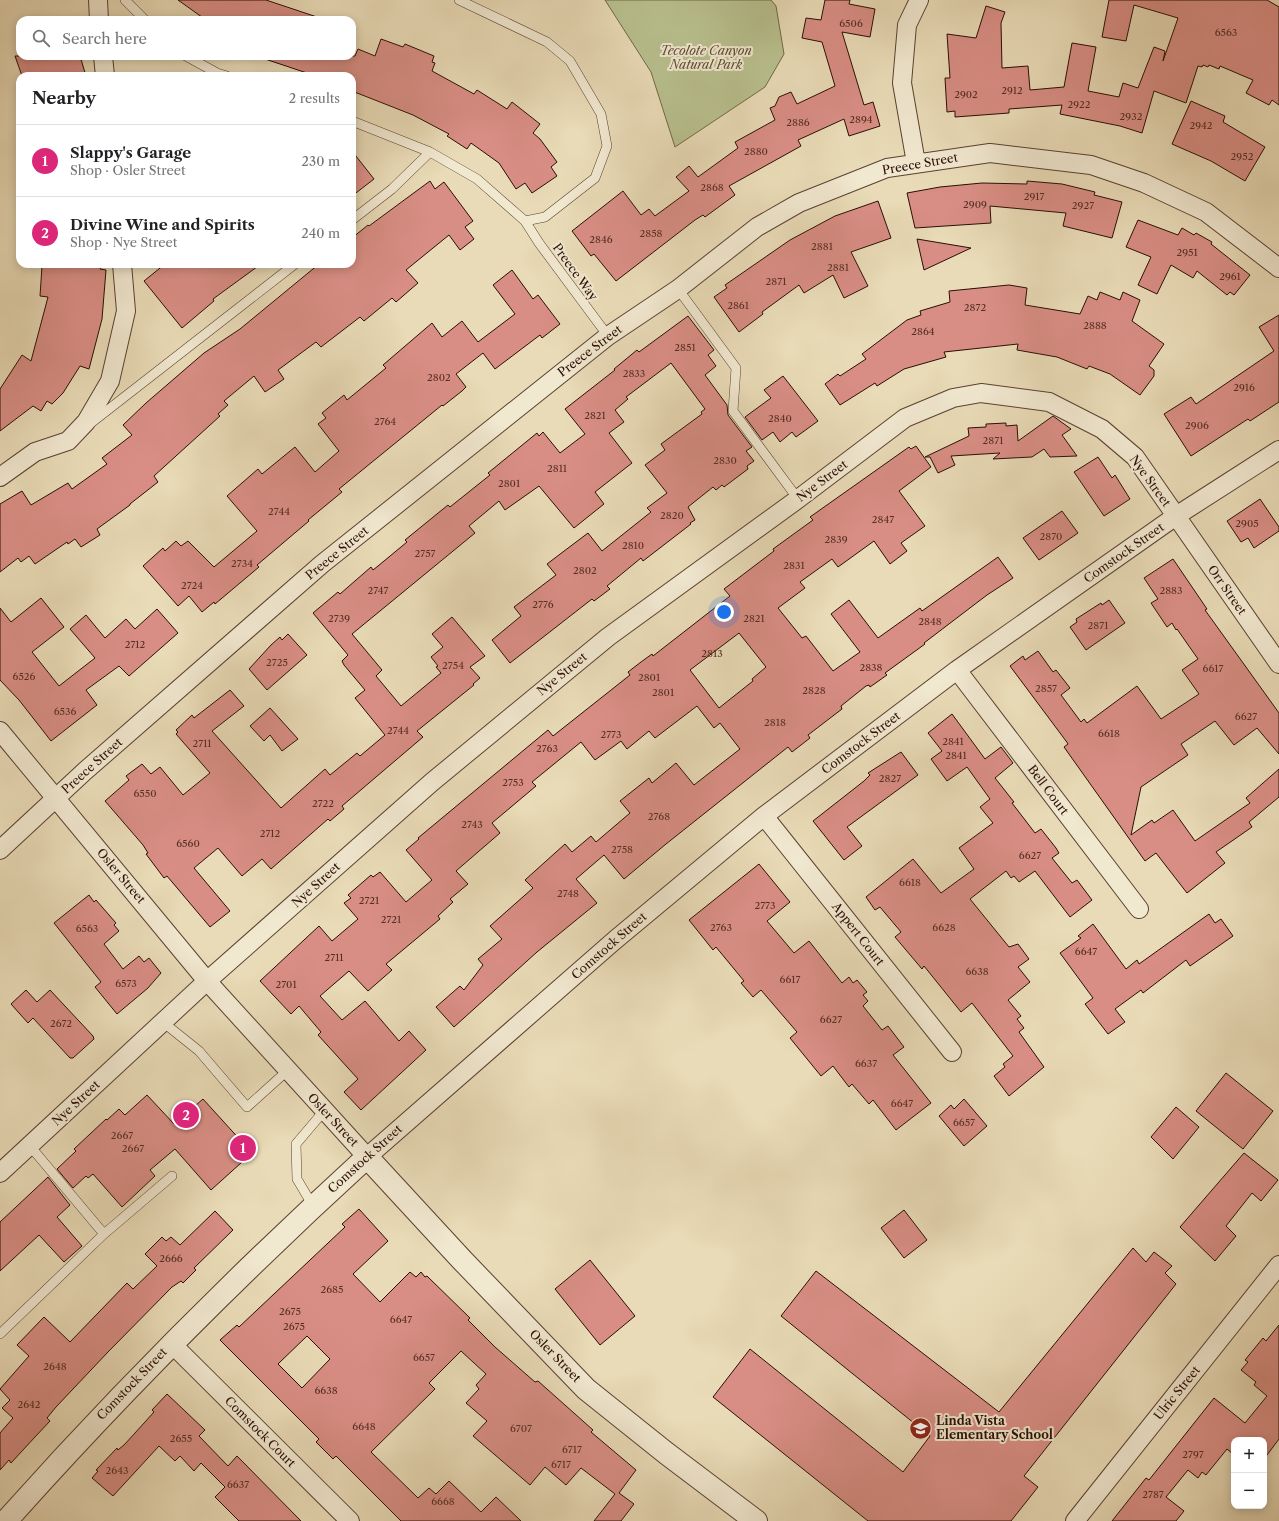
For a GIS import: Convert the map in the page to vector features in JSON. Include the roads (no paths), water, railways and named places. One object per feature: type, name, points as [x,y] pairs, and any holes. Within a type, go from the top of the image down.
[{"type":"street","points":[[98,0],[99,16]]},
{"type":"street","points":[[916,163],[902,83],[907,25],[919,0]]},
{"type":"street","points":[[103,60],[104,72]]},
{"type":"street","name":"Preece Street","points":[[0,850],[56,798],[322,564],[608,336],[678,289],[757,227],[799,203],[887,168],[990,153],[1091,165],[1144,183],[1206,212],[1279,268]]},
{"type":"street","points":[[0,477],[35,452],[68,441],[86,422],[110,381],[126,312],[122,268]]},
{"type":"street","name":"Nye Street","points":[[0,1173],[164,1023],[207,981],[432,782],[608,637],[798,499],[905,418],[953,398],[981,393],[1049,402],[1102,429],[1135,457],[1176,516]]},
{"type":"street","name":"Comstock Street","points":[[6,1521],[64,1456],[171,1343],[313,1206],[621,935],[764,816],[957,670],[1176,516],[1279,450]]},
{"type":"street","name":"Orr Street","points":[[1176,516],[1279,664]]},
{"type":"street","name":"Bell Court","points":[[957,670],[1139,909]]},
{"type":"street","name":"Osler Street","points":[[0,731],[207,981],[287,1071],[462,1260],[586,1389],[666,1453],[756,1521]]},
{"type":"street","name":"Appert Court","points":[[764,816],[952,1052]]},
{"type":"street","name":"Ulric Street","points":[[1075,1521],[1279,1265]]},
{"type":"street","name":"Comstock Court","points":[[171,1343],[350,1521]]},
{"type":"lane","points":[[125,0],[141,16]]},
{"type":"lane","points":[[459,0],[547,42],[570,61],[601,114],[607,146],[595,178],[545,217],[525,221]]},
{"type":"lane","points":[[193,60],[215,72]]},
{"type":"lane","name":"Preece Way","points":[[356,123],[430,152],[477,179],[525,221],[569,285],[608,336]]},
{"type":"lane","points":[[356,217],[392,188],[430,152]]},
{"type":"lane","points":[[68,441],[290,268]]},
{"type":"lane","points":[[678,289],[736,368],[733,411],[798,499]]},
{"type":"lane","points":[[164,1023],[199,1051],[247,1107],[287,1071]]},
{"type":"lane","points":[[313,1206],[297,1179],[296,1144],[324,1111]]},
{"type":"lane","points":[[30,1146],[104,1234]]},
{"type":"lane","points":[[0,1334],[104,1234],[172,1176]]},
{"type":"place","name":"Divine Wine and Spirits","points":[[186,1115]]},
{"type":"place","name":"Slappy's Garage","points":[[243,1148]]},
{"type":"place","name":"Linda Vista Elementary School","points":[[920,1428]]},
{"type":"park label","name":"Tecolote Canyon Natural Park","points":[[706,58]]}]
